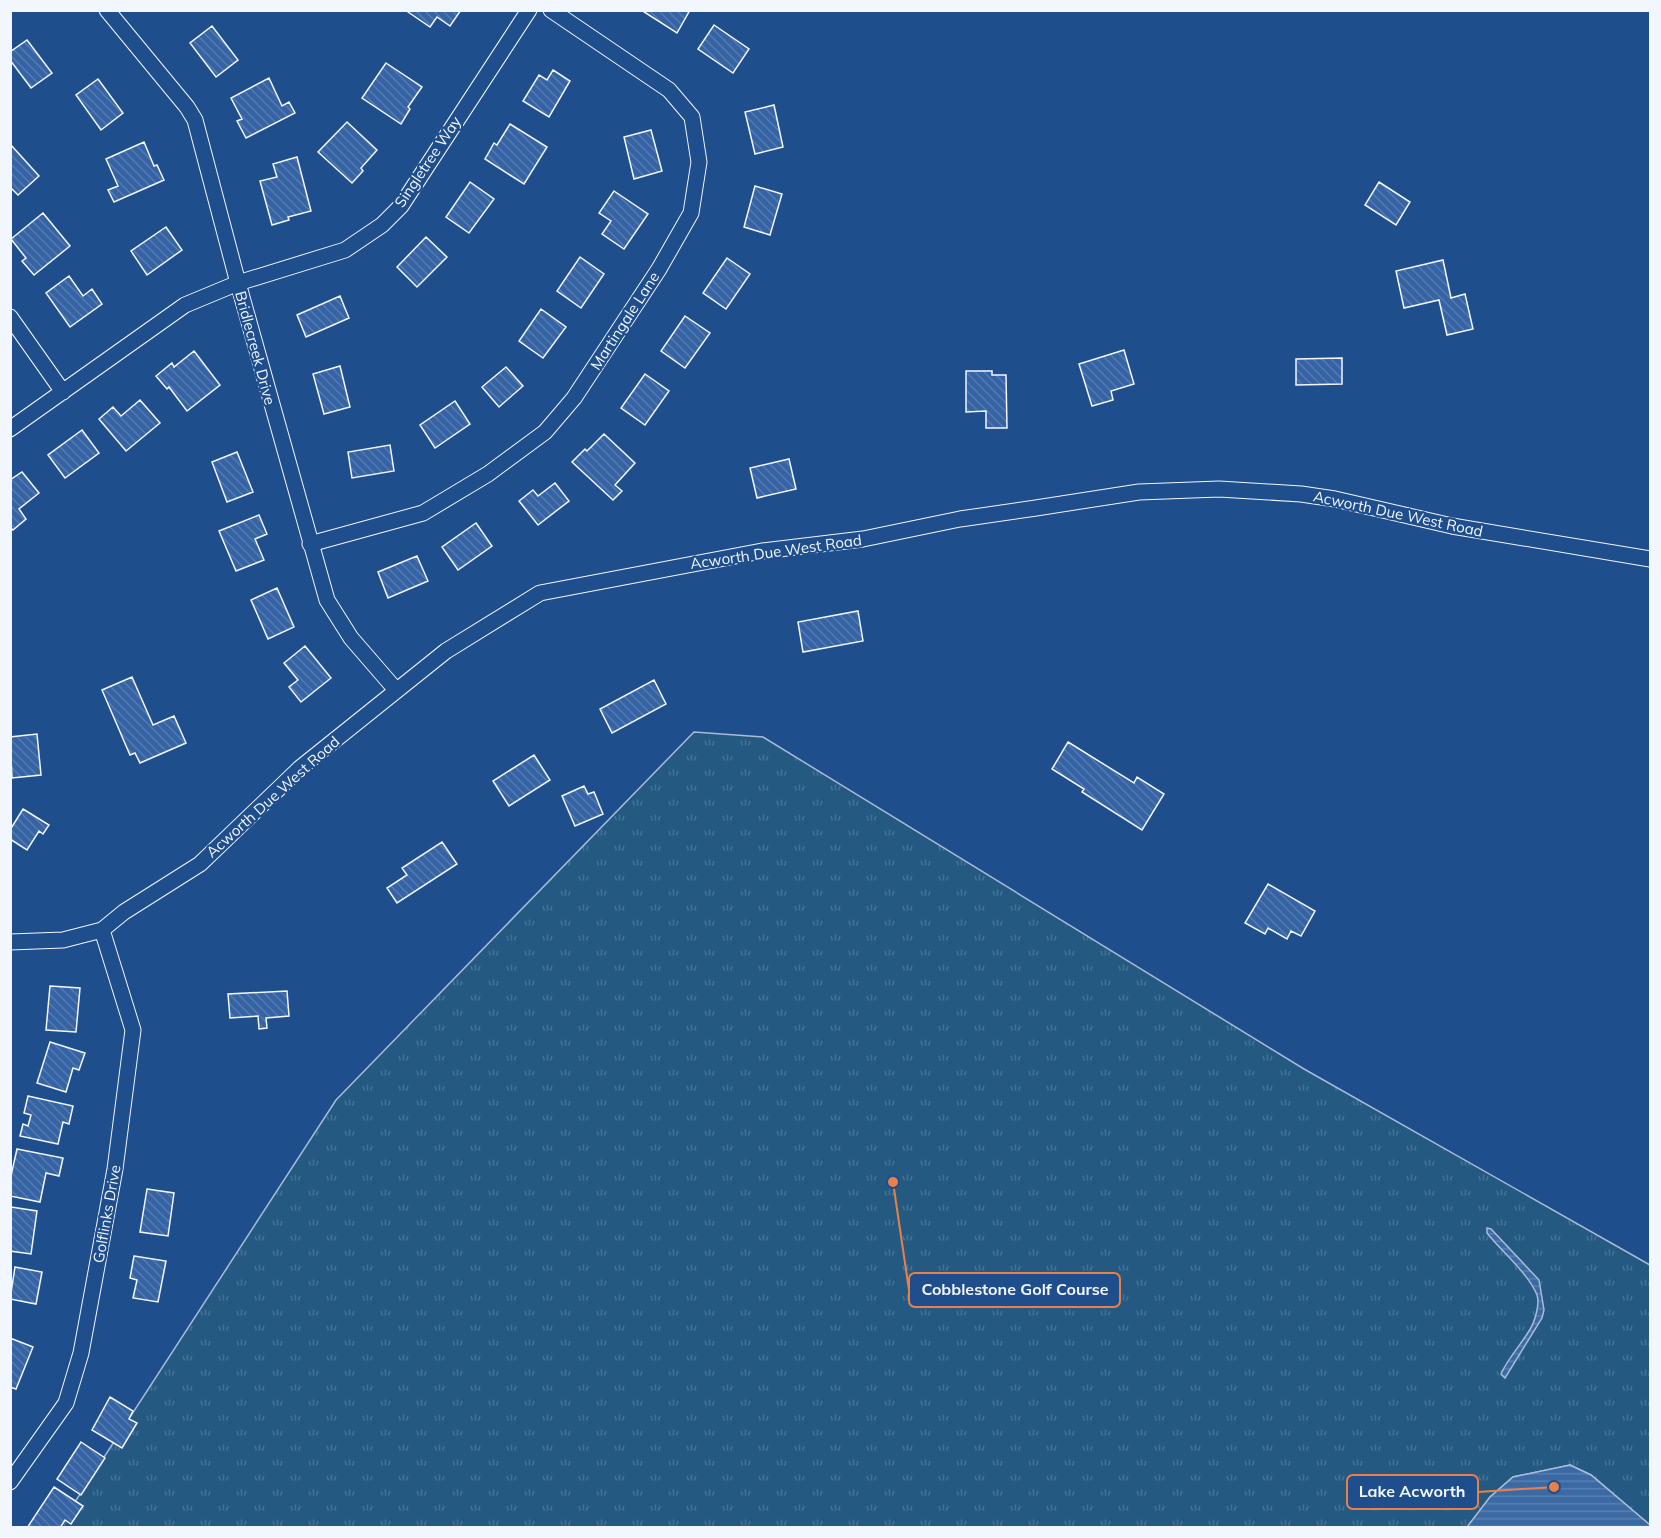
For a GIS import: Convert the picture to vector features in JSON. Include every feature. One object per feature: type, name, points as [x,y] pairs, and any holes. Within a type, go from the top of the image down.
[{"type":"street","name":"Bridlecreek Drive","points":[[107,10],[187,107],[195,120],[327,600],[351,638],[396,690]]},
{"type":"street","name":"Singletree Way","points":[[10,429],[185,305],[238,283],[345,250],[381,225],[401,206],[529,10]]},
{"type":"street","name":"Martingale Lane","points":[[310,544],[423,513],[488,474],[545,432],[574,398],[659,268],[691,213],[699,162],[692,117],[669,90],[552,10]]},
{"type":"street","points":[[10,317],[63,392]]},
{"type":"street","name":"Acworth Due West Road","points":[[10,942],[63,940],[102,930],[124,912],[200,864],[300,768],[446,651],[540,593],[762,551],[863,539],[960,519],[1139,492],[1219,489],[1301,494],[1335,499],[1452,526],[1650,559]]},
{"type":"street","name":"Golflinks Drive","points":[[10,1482],[66,1403],[81,1353],[115,1169],[132,1030],[102,930]]},
{"type":"green space","points":[[694,732],[763,737],[1304,1069],[1650,1265],[1650,1525],[1591,1475],[1570,1465],[1513,1477],[1490,1497],[1467,1528],[58,1528],[336,1100]]},
{"type":"shaded area","points":[[1487,1228],[1491,1229],[1539,1280],[1544,1310],[1542,1318],[1505,1378],[1501,1374],[1531,1327],[1538,1299],[1528,1279],[1487,1233]]},
{"type":"shaded area","points":[[1570,1465],[1591,1475],[1650,1527],[1467,1527],[1490,1497],[1513,1477]]},
{"type":"building","points":[[410,10],[461,10],[450,26],[437,17],[430,27],[408,12]]},
{"type":"building","points":[[641,10],[690,10],[677,33]]},
{"type":"building","points":[[714,25],[749,49],[733,73],[698,49]]},
{"type":"building","points":[[212,26],[238,60],[216,77],[190,43]]},
{"type":"building","points":[[27,40],[52,73],[31,88],[10,60],[10,52]]},
{"type":"building","points":[[386,63],[422,87],[408,107],[410,109],[401,124],[362,98]]},
{"type":"building","points":[[553,70],[570,81],[549,117],[523,101],[539,75],[547,80]]},
{"type":"building","points":[[269,78],[282,106],[289,102],[295,113],[246,138],[237,121],[242,119],[231,98]]},
{"type":"building","points":[[98,79],[123,113],[101,130],[76,95]]},
{"type":"building","points":[[774,105],[783,147],[755,154],[745,112]]},
{"type":"building","points":[[347,122],[377,150],[361,168],[363,171],[352,183],[318,152]]},
{"type":"building","points":[[510,124],[547,147],[524,184],[485,159],[494,143],[497,145]]},
{"type":"building","points":[[651,130],[662,171],[634,179],[624,137]]},
{"type":"building","points":[[144,142],[154,166],[157,165],[164,180],[114,202],[108,190],[118,186],[106,159]]},
{"type":"building","points":[[11,145],[39,176],[18,195],[10,187]]},
{"type":"building","points":[[297,157],[311,211],[288,217],[289,220],[272,225],[260,181],[277,177],[273,164]]},
{"type":"building","points":[[470,182],[494,199],[469,233],[446,217]]},
{"type":"building","points":[[1379,182],[1410,202],[1396,225],[1365,205]]},
{"type":"building","points":[[755,186],[782,194],[770,235],[744,227]]},
{"type":"building","points":[[614,191],[648,214],[624,249],[602,234],[611,221],[599,213]]},
{"type":"building","points":[[43,213],[70,246],[34,275],[22,261],[26,258],[11,239]]},
{"type":"building","points":[[166,227],[182,250],[147,275],[131,251]]},
{"type":"building","points":[[426,237],[447,257],[417,287],[397,267]]},
{"type":"building","points":[[580,257],[604,274],[581,308],[557,291]]},
{"type":"building","points":[[727,258],[750,274],[726,309],[703,293]]},
{"type":"building","points":[[1443,260],[1451,298],[1465,294],[1473,329],[1447,335],[1439,300],[1404,308],[1396,271]]},
{"type":"building","points":[[69,276],[83,296],[92,289],[102,304],[70,327],[46,293]]},
{"type":"building","points":[[340,296],[349,318],[306,337],[297,315]]},
{"type":"building","points":[[541,309],[566,327],[543,358],[519,341]]},
{"type":"building","points":[[685,316],[710,333],[685,368],[661,351]]},
{"type":"building","points":[[1124,350],[1134,384],[1111,391],[1113,400],[1092,406],[1079,364]]},
{"type":"building","points":[[194,351],[220,385],[187,411],[169,387],[167,389],[156,376],[172,363],[174,367]]},
{"type":"building","points":[[1342,358],[1342,384],[1296,385],[1296,359]]},
{"type":"building","points":[[340,366],[350,407],[324,414],[313,374]]},
{"type":"building","points":[[506,367],[523,386],[499,407],[482,387]]},
{"type":"building","points":[[966,371],[992,371],[992,375],[1006,375],[1007,428],[986,428],[986,411],[966,412]]},
{"type":"building","points":[[645,374],[669,391],[645,425],[621,408]]},
{"type":"building","points":[[140,400],[160,423],[126,451],[99,419],[113,407],[121,416]]},
{"type":"building","points":[[455,401],[470,424],[435,448],[420,425]]},
{"type":"building","points":[[82,430],[99,453],[65,478],[48,455]]},
{"type":"building","points":[[604,434],[635,463],[615,485],[622,491],[613,500],[572,462]]},
{"type":"building","points":[[390,445],[394,471],[352,478],[348,452]]},
{"type":"building","points":[[237,452],[253,492],[227,502],[212,462]]},
{"type":"building","points":[[789,459],[796,489],[757,498],[750,468]]},
{"type":"building","points":[[22,472],[39,493],[19,509],[26,519],[13,530],[10,527],[10,480]]},
{"type":"building","points":[[555,483],[569,501],[538,525],[519,501],[533,490],[538,496]]},
{"type":"building","points":[[259,515],[267,534],[255,539],[264,560],[236,571],[219,531]]},
{"type":"building","points":[[476,523],[492,546],[458,570],[442,547]]},
{"type":"building","points":[[417,556],[428,581],[388,598],[378,572]]},
{"type":"building","points":[[277,588],[294,627],[268,639],[251,600]]},
{"type":"building","points":[[858,611],[863,641],[803,652],[798,622]]},
{"type":"building","points":[[305,646],[331,678],[301,702],[289,687],[298,680],[284,663]]},
{"type":"building","points":[[132,677],[153,725],[174,716],[186,743],[140,763],[135,753],[130,755],[102,690]]},
{"type":"building","points":[[654,680],[666,704],[612,733],[600,709]]},
{"type":"building","points":[[37,734],[41,775],[12,778],[10,737]]},
{"type":"building","points":[[1068,742],[1134,783],[1137,777],[1164,794],[1142,830],[1082,792],[1084,789],[1052,769]]},
{"type":"building","points":[[534,755],[550,780],[509,806],[493,781]]},
{"type":"building","points":[[584,786],[588,794],[594,792],[603,814],[575,826],[562,796]]},
{"type":"building","points":[[23,809],[49,825],[43,834],[39,831],[27,850],[10,839],[10,830]]},
{"type":"building","points":[[442,842],[457,864],[397,903],[387,888],[407,875],[402,868]]},
{"type":"building","points":[[1268,884],[1315,911],[1301,936],[1291,931],[1287,939],[1268,928],[1265,934],[1245,923]]},
{"type":"building","points":[[50,986],[80,988],[76,1032],[46,1030]]},
{"type":"building","points":[[287,991],[289,1016],[266,1018],[267,1028],[259,1029],[258,1016],[230,1018],[228,994]]},
{"type":"building","points":[[50,1042],[85,1053],[79,1070],[73,1068],[66,1092],[37,1083]]},
{"type":"building","points":[[28,1096],[73,1106],[69,1124],[63,1122],[58,1144],[20,1136],[23,1124],[28,1126],[31,1115],[24,1113]]},
{"type":"building","points":[[17,1149],[63,1158],[59,1176],[46,1173],[40,1202],[10,1196],[10,1180]]},
{"type":"building","points":[[147,1189],[174,1193],[168,1236],[140,1232]]},
{"type":"building","points":[[11,1207],[37,1211],[31,1254],[10,1251]]},
{"type":"building","points":[[134,1256],[166,1261],[158,1302],[133,1298],[137,1280],[130,1278]]},
{"type":"building","points":[[15,1267],[42,1272],[36,1304],[10,1299]]},
{"type":"building","points":[[10,1338],[33,1347],[16,1389],[10,1387]]},
{"type":"building","points":[[110,1397],[133,1411],[129,1419],[137,1423],[122,1448],[92,1430]]},
{"type":"building","points":[[81,1442],[105,1458],[81,1495],[57,1479]]},
{"type":"building","points":[[54,1487],[83,1506],[71,1524],[65,1520],[60,1528],[27,1528]]},
{"type":"place","name":"Cobblestone Golf Course","points":[[893,1182]]},
{"type":"place","name":"Lake Acworth","points":[[1554,1487]]}]
